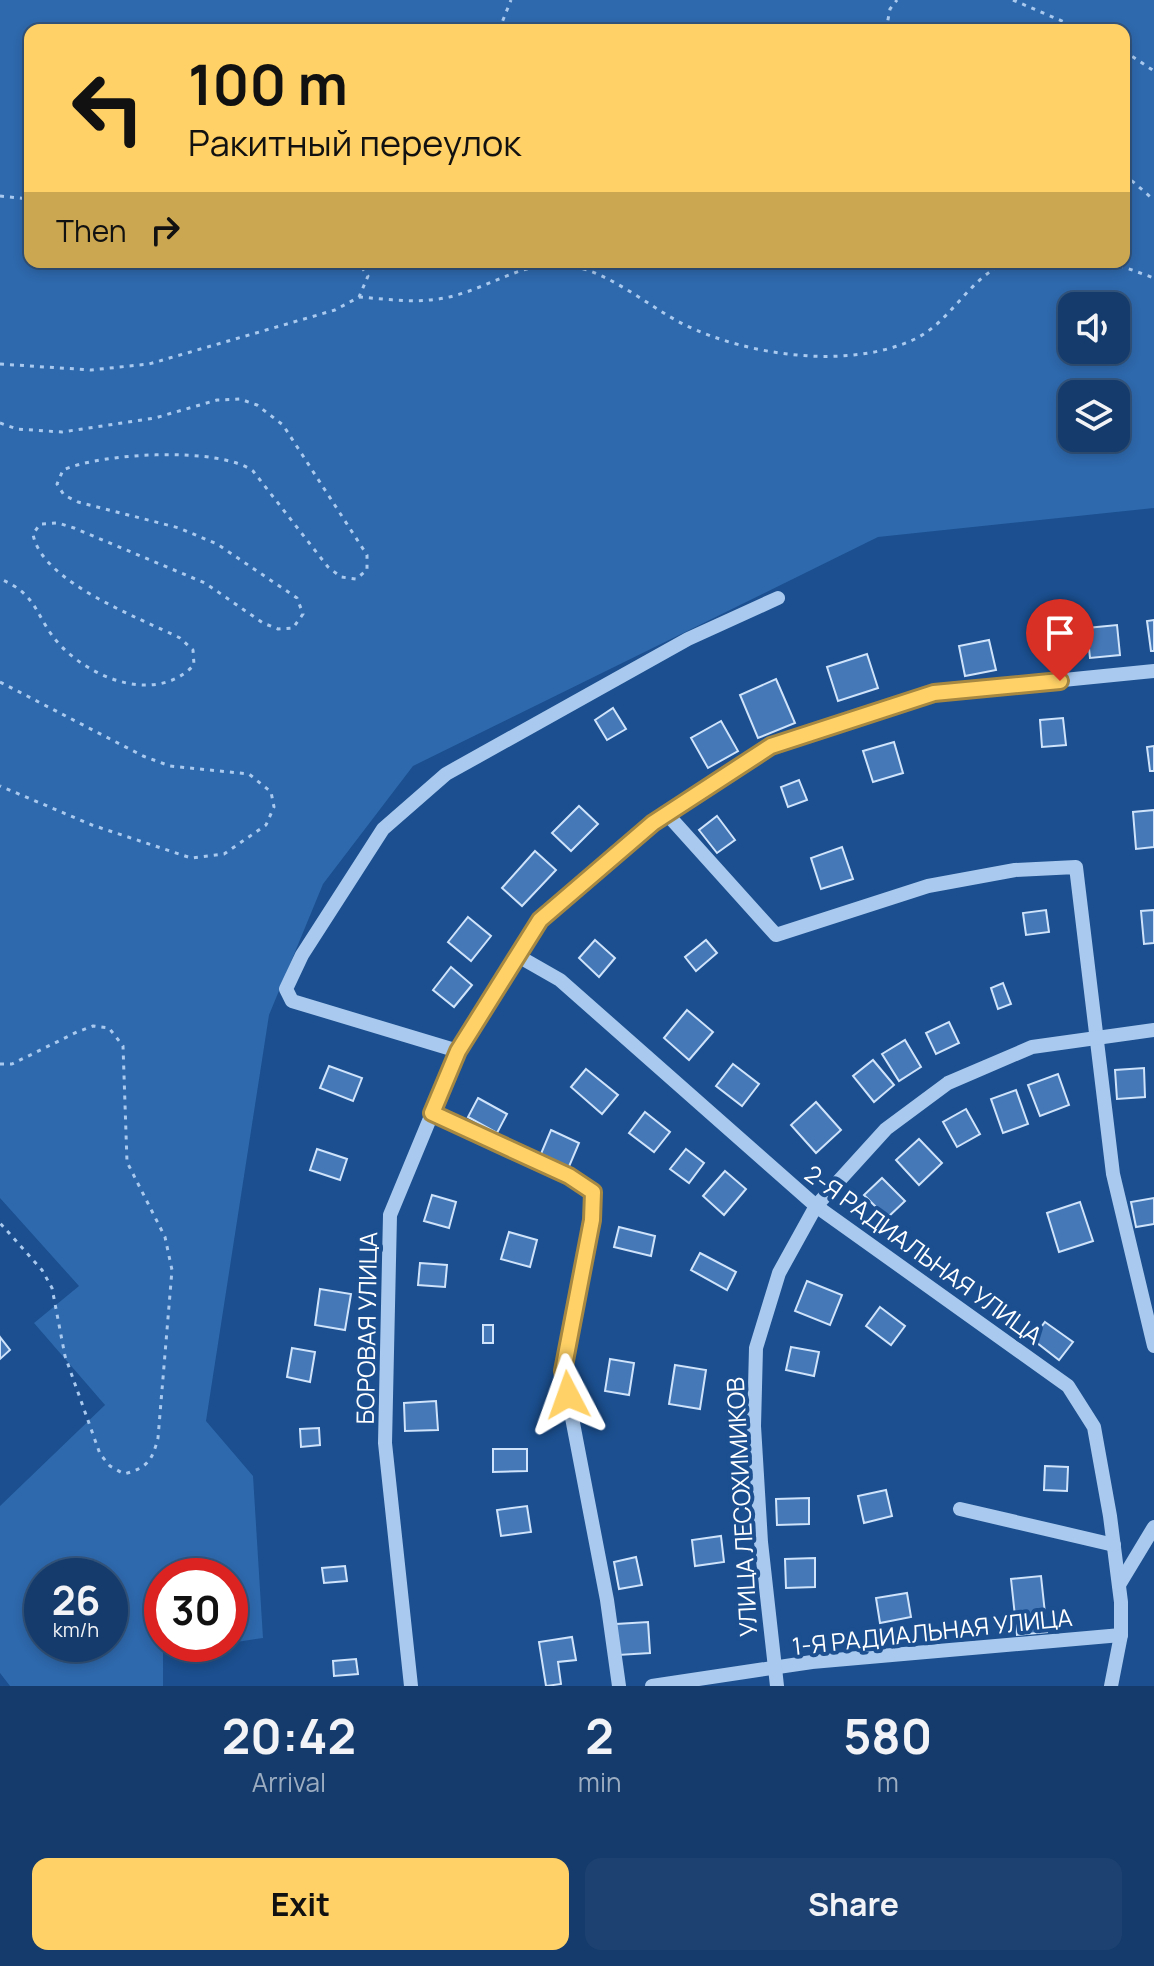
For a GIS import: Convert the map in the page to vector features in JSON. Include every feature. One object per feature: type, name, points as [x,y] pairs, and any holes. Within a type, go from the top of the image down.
[{"type":"street","points":[[458,1051],[292,1001],[286,989],[302,955],[383,829],[446,774],[688,639],[778,598]]},
{"type":"street","name":"БОРОВАЯ УЛИЦА","points":[[411,1686],[385,1443],[390,1215],[458,1051],[540,920],[667,814],[771,746],[934,693],[1154,671]]},
{"type":"street","points":[[667,814],[776,935],[928,886],[1015,870],[1076,867],[1113,1174],[1154,1346]]},
{"type":"street","name":"2-Я РАДИАЛЬНАЯ УЛИЦА","points":[[518,956],[560,980],[816,1206],[1068,1386],[1094,1427],[1114,1545],[1121,1635],[1111,1686]]},
{"type":"street","name":"УЛИЦА ЛЕСОХИМИКОВ","points":[[777,1686],[773,1670],[754,1426],[756,1348],[779,1273],[816,1206],[886,1129],[948,1083],[1032,1047],[1154,1030]]},
{"type":"street","points":[[432,1113],[569,1176],[593,1192],[592,1220],[563,1371],[607,1600],[619,1686]]},
{"type":"street","points":[[960,1509],[1114,1545]]},
{"type":"street","points":[[1119,1585],[1149,1543],[1154,1527]]},
{"type":"street","name":"1-Я РАДИАЛЬНАЯ УЛИЦА","points":[[652,1686],[812,1662],[1121,1635]]},
{"type":"path","points":[[501,24],[511,0]]},
{"type":"path","points":[[887,24],[890,9],[897,0]]},
{"type":"path","points":[[1013,0],[1069,24]]},
{"type":"path","points":[[1130,55],[1154,71]]},
{"type":"path","points":[[1130,179],[1154,200]]},
{"type":"path","points":[[0,196],[24,198]]},
{"type":"path","points":[[359,297],[368,276],[364,268]]},
{"type":"path","points":[[0,364],[91,370],[149,364],[335,310],[359,297],[438,299],[528,268]]},
{"type":"path","points":[[577,268],[597,275],[685,325],[725,342],[794,355],[826,356],[890,348],[918,338],[942,319],[974,284],[999,268]]},
{"type":"path","points":[[1126,268],[1154,278]]},
{"type":"path","points":[[0,423],[17,429],[62,432],[155,418],[217,400],[240,399],[257,405],[283,425],[367,555],[367,570],[356,579],[341,577],[328,567],[253,471],[239,461],[209,456],[78,463],[63,470],[57,484],[64,495],[78,502],[179,528],[217,544],[297,598],[303,614],[293,628],[278,629],[205,583],[74,528],[58,523],[40,524],[33,534],[45,560],[77,586],[180,638],[193,650],[194,665],[184,675],[147,686],[101,675],[64,649],[30,596],[0,579]]},
{"type":"path","points":[[0,682],[143,756],[170,766],[249,774],[271,792],[274,807],[266,825],[224,854],[191,858],[92,825],[0,786]]},
{"type":"path","points":[[0,1064],[23,1060],[93,1026],[109,1028],[123,1046],[127,1162],[165,1237],[172,1270],[158,1438],[153,1456],[143,1469],[124,1474],[110,1466],[100,1454],[65,1356],[52,1288],[42,1270],[0,1223]]},
{"type":"shaded area","points":[[0,0],[1154,0],[1154,508],[878,537],[413,766],[323,884],[269,1015],[206,1421],[253,1476],[263,1638],[248,1640],[248,1558],[144,1558],[144,1662],[163,1662],[163,1686],[10,1686],[0,1673],[0,1506],[105,1405],[34,1323],[79,1286],[0,1198]]},
{"type":"building","points":[[1154,620],[1154,651],[1151,651],[1147,621]]},
{"type":"building","points":[[1117,625],[1120,655],[1090,658],[1087,628]]},
{"type":"building","points":[[989,640],[996,670],[965,676],[959,646]]},
{"type":"building","points":[[867,654],[878,688],[838,701],[827,667]]},
{"type":"building","points":[[776,679],[795,723],[758,738],[740,695]]},
{"type":"building","points":[[613,708],[626,729],[607,740],[595,720]]},
{"type":"building","points":[[1063,718],[1066,745],[1042,747],[1040,720]]},
{"type":"building","points":[[721,721],[738,751],[708,768],[691,738]]},
{"type":"building","points":[[894,742],[903,773],[873,782],[863,751]]},
{"type":"building","points":[[1154,746],[1154,771],[1150,771],[1147,747]]},
{"type":"building","points":[[799,780],[807,800],[788,807],[781,787]]},
{"type":"building","points":[[579,806],[598,824],[571,851],[552,833]]},
{"type":"building","points":[[1154,810],[1154,847],[1136,849],[1133,812]]},
{"type":"building","points":[[717,816],[735,840],[717,853],[699,830]]},
{"type":"building","points":[[842,847],[853,879],[821,889],[811,858]]},
{"type":"building","points":[[535,851],[556,870],[522,906],[502,888]]},
{"type":"building","points":[[1046,910],[1049,932],[1026,935],[1023,913]]},
{"type":"building","points":[[1154,910],[1154,943],[1144,944],[1141,911]]},
{"type":"building","points":[[468,917],[491,936],[471,961],[448,942]]},
{"type":"building","points":[[595,940],[615,958],[599,977],[579,958]]},
{"type":"building","points":[[706,940],[717,953],[696,971],[685,957]]},
{"type":"building","points":[[451,967],[472,985],[454,1007],[433,990]]},
{"type":"building","points":[[1003,983],[1011,1004],[998,1009],[991,988]]},
{"type":"building","points":[[687,1010],[713,1032],[689,1060],[664,1038]]},
{"type":"building","points":[[949,1022],[959,1043],[936,1054],[926,1033]]},
{"type":"building","points":[[905,1040],[921,1067],[899,1081],[882,1054]]},
{"type":"building","points":[[873,1060],[894,1085],[874,1102],[853,1076]]},
{"type":"building","points":[[733,1064],[759,1084],[742,1106],[716,1086]]},
{"type":"building","points":[[329,1066],[362,1078],[353,1101],[320,1088]]},
{"type":"building","points":[[1144,1068],[1145,1097],[1117,1099],[1115,1070]]},
{"type":"building","points":[[586,1069],[618,1095],[602,1114],[571,1087]]},
{"type":"building","points":[[1058,1074],[1069,1105],[1040,1116],[1028,1085]]},
{"type":"building","points":[[1016,1090],[1028,1124],[1003,1133],[991,1099]]},
{"type":"building","points":[[478,1098],[507,1114],[497,1133],[468,1117]]},
{"type":"building","points":[[816,1102],[841,1130],[816,1153],[791,1125]]},
{"type":"building","points":[[966,1109],[980,1134],[957,1147],[943,1122]]},
{"type":"building","points":[[645,1112],[670,1132],[654,1152],[629,1133]]},
{"type":"building","points":[[551,1130],[579,1143],[568,1169],[540,1156]]},
{"type":"building","points":[[919,1139],[942,1163],[919,1185],[896,1160]]},
{"type":"building","points":[[317,1149],[347,1159],[340,1180],[310,1170]]},
{"type":"building","points":[[686,1149],[704,1163],[689,1183],[670,1169]]},
{"type":"building","points":[[725,1171],[746,1189],[724,1215],[703,1196]]},
{"type":"building","points":[[882,1178],[905,1201],[887,1218],[864,1195]]},
{"type":"building","points":[[432,1195],[456,1202],[449,1228],[424,1221]]},
{"type":"building","points":[[1154,1198],[1154,1224],[1136,1227],[1131,1202]]},
{"type":"building","points":[[1080,1202],[1093,1241],[1059,1252],[1047,1213]]},
{"type":"building","points":[[619,1227],[655,1236],[651,1256],[614,1247]]},
{"type":"building","points":[[509,1232],[537,1240],[530,1267],[501,1259]]},
{"type":"building","points":[[700,1253],[736,1272],[727,1290],[691,1270]]},
{"type":"building","points":[[420,1263],[447,1265],[445,1287],[418,1285]]},
{"type":"building","points":[[807,1281],[842,1295],[830,1325],[795,1311]]},
{"type":"building","points":[[320,1289],[351,1294],[345,1330],[315,1325]]},
{"type":"building","points":[[880,1307],[905,1326],[891,1345],[866,1326]]},
{"type":"building","points":[[1045,1322],[1073,1342],[1059,1360],[1032,1339]]},
{"type":"building","points":[[483,1325],[493,1325],[493,1343],[483,1343]]},
{"type":"building","points":[[0,1337],[10,1350],[0,1359]]},
{"type":"building","points":[[791,1347],[819,1352],[814,1376],[786,1370]]},
{"type":"building","points":[[292,1348],[315,1352],[310,1382],[287,1377]]},
{"type":"building","points":[[610,1359],[634,1363],[629,1395],[605,1391]]},
{"type":"building","points":[[675,1365],[706,1370],[700,1409],[669,1404]]},
{"type":"building","points":[[436,1401],[438,1430],[405,1431],[404,1403]]},
{"type":"building","points":[[319,1428],[320,1445],[301,1447],[300,1429]]},
{"type":"building","points":[[493,1449],[527,1449],[527,1471],[493,1472]]},
{"type":"building","points":[[1045,1466],[1068,1467],[1067,1491],[1044,1490]]},
{"type":"building","points":[[886,1490],[892,1516],[864,1523],[858,1496]]},
{"type":"building","points":[[809,1498],[809,1524],[777,1525],[776,1499]]},
{"type":"building","points":[[527,1506],[531,1532],[501,1536],[497,1510]]},
{"type":"building","points":[[721,1536],[724,1562],[695,1566],[692,1540]]},
{"type":"building","points":[[636,1557],[642,1585],[619,1589],[614,1562]]},
{"type":"building","points":[[815,1558],[815,1587],[786,1588],[785,1559]]},
{"type":"building","points":[[345,1566],[347,1581],[324,1583],[322,1568]]},
{"type":"building","points":[[1041,1576],[1047,1632],[1017,1635],[1011,1579]]},
{"type":"building","points":[[907,1593],[911,1617],[880,1623],[876,1598]]},
{"type":"building","points":[[648,1622],[650,1653],[618,1655],[616,1624]]},
{"type":"building","points":[[572,1637],[576,1660],[558,1662],[561,1684],[546,1686],[539,1642]]},
{"type":"building","points":[[356,1659],[358,1674],[334,1676],[333,1661]]},
{"type":"route","points":[[568,1395],[563,1371],[570,1318],[592,1220],[593,1192],[569,1176],[462,1124],[432,1113],[458,1051],[540,920],[653,823],[771,746],[934,693],[1060,681]]}]
